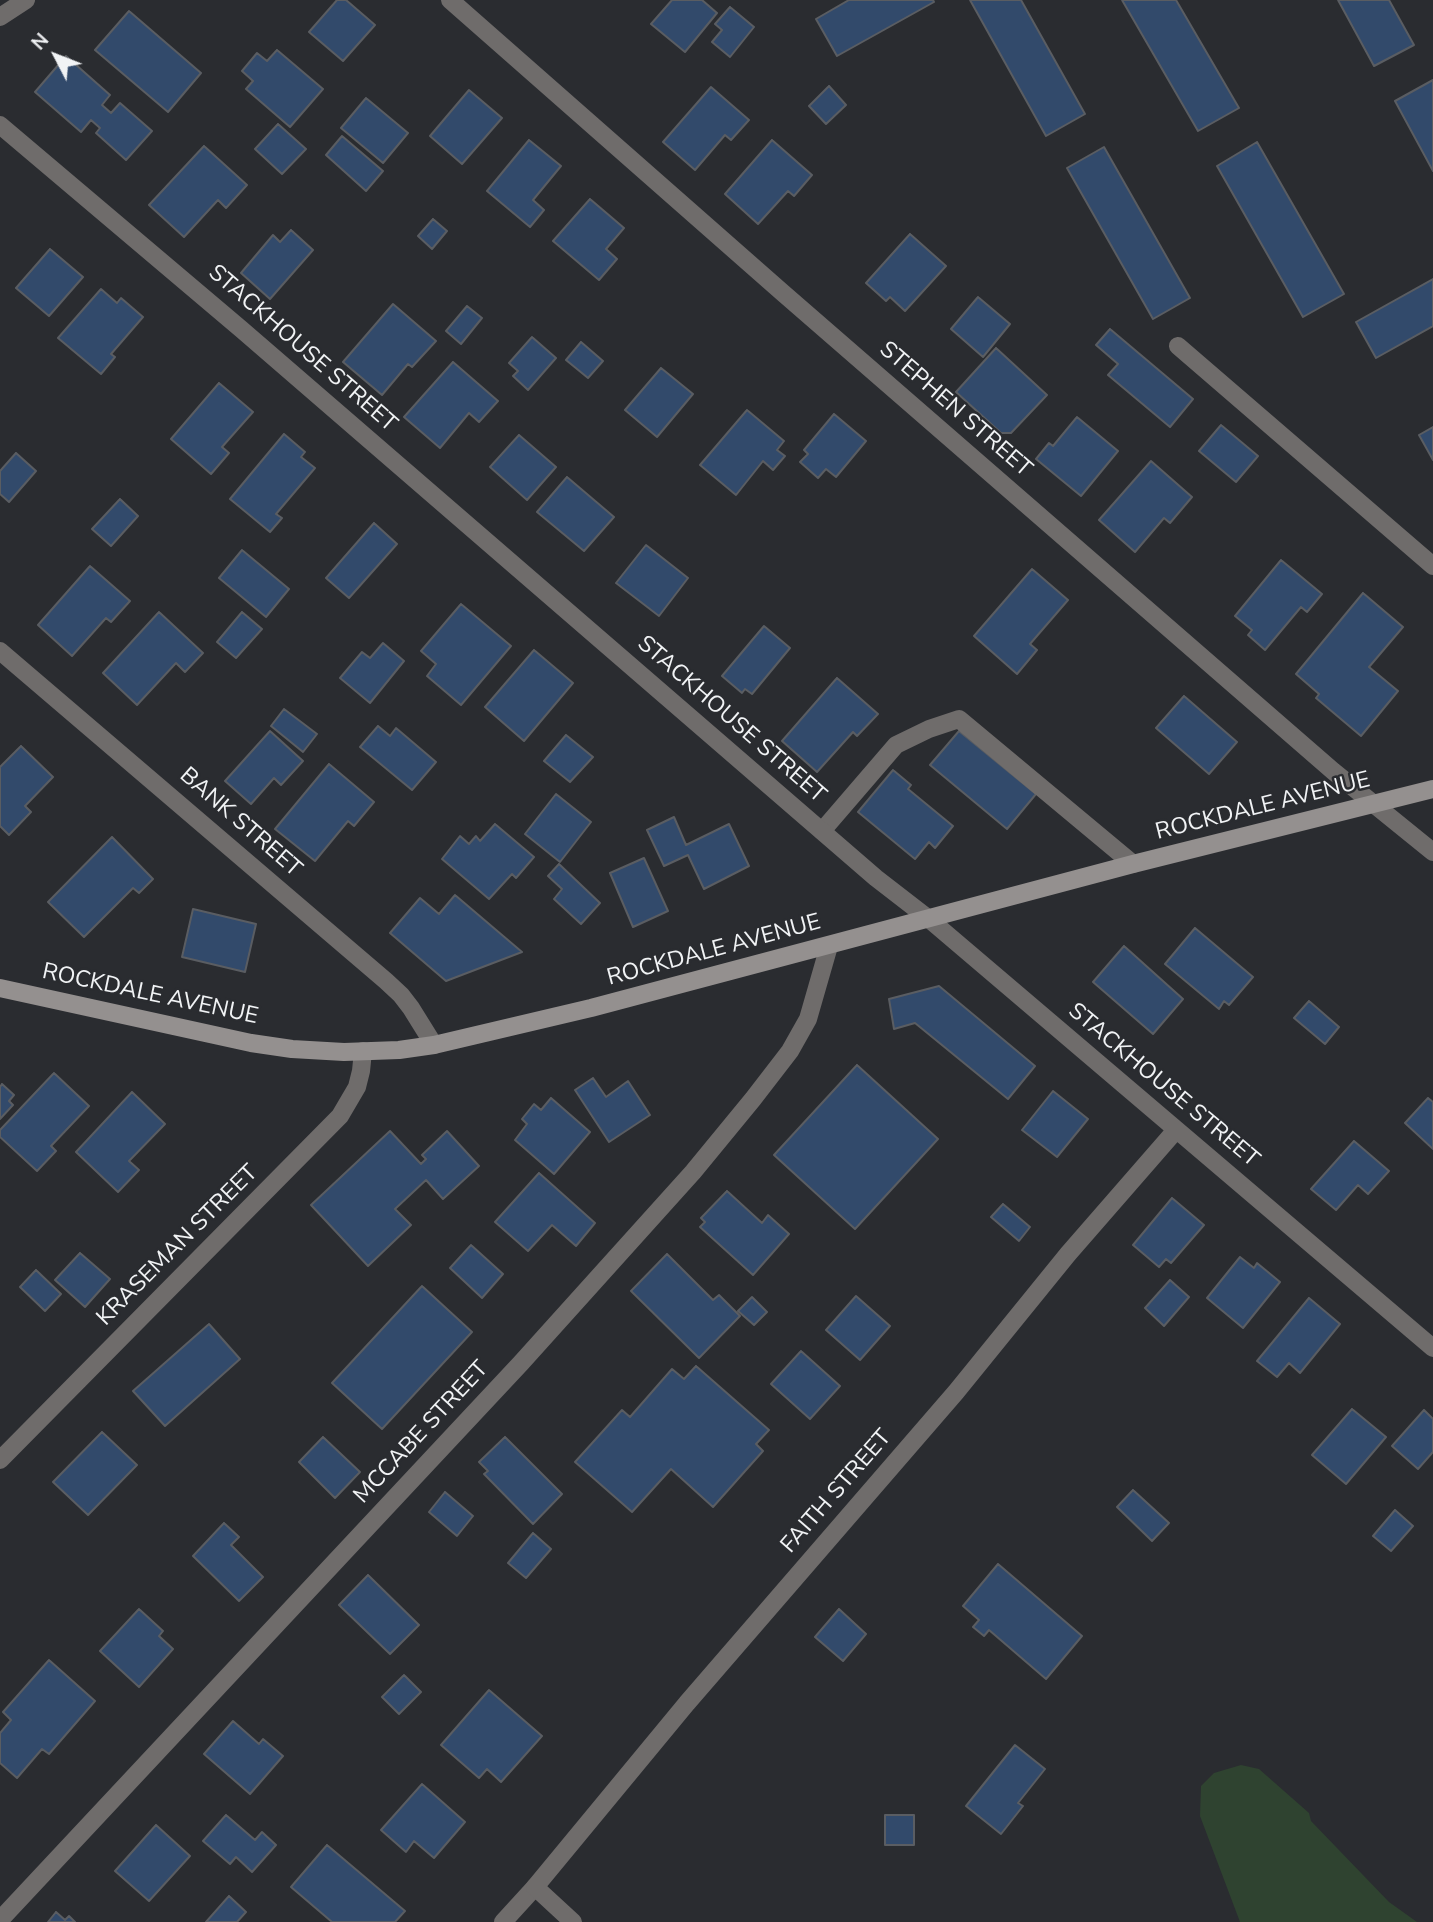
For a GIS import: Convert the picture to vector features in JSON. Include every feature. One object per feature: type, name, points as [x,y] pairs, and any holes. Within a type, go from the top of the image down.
[{"type":"main road","name":"ROCKDALE AVENUE","points":[[0,988],[251,1043],[292,1049],[399,1050],[433,1045],[591,1008],[1133,864],[1433,789]]},
{"type":"street","points":[[0,17],[26,0]]},
{"type":"street","name":"STEPHEN STREET","points":[[450,0],[1282,726],[1433,852]]},
{"type":"street","name":"STACKHOUSE STREET","points":[[0,125],[252,338],[876,878],[929,919],[1433,1348]]},
{"type":"street","points":[[1178,346],[1433,566]]},
{"type":"street","name":"BANK STREET","points":[[0,651],[386,981],[411,1008],[433,1045]]},
{"type":"street","points":[[822,831],[896,745],[929,729],[959,719],[1133,864]]},
{"type":"street","name":"MCCABE STREET","points":[[0,1920],[521,1363],[692,1172],[790,1051],[808,1019],[829,946]]},
{"type":"street","name":"KRASEMAN STREET","points":[[0,1460],[340,1116],[357,1087],[363,1051]]},
{"type":"street","name":"FAITH STREET","points":[[503,1922],[1176,1130]]},
{"type":"street","points":[[535,1887],[573,1922]]},
{"type":"green space","points":[[1241,1765],[1259,1769],[1309,1813],[1311,1821],[1389,1902],[1417,1922],[1240,1922],[1200,1816],[1201,1786],[1214,1773]]},
{"type":"building","points":[[337,0],[346,0],[375,25],[343,61],[309,32]]},
{"type":"building","points":[[672,0],[702,0],[717,13],[685,52],[651,24]]},
{"type":"building","points":[[849,0],[934,2],[837,56],[816,19]]},
{"type":"building","points":[[970,0],[1021,0],[1085,114],[1046,136]]},
{"type":"building","points":[[1122,0],[1176,0],[1239,108],[1198,131]]},
{"type":"building","points":[[1338,0],[1389,0],[1414,45],[1374,66]]},
{"type":"building","points":[[730,7],[754,27],[730,57],[712,42],[722,30],[715,24]]},
{"type":"building","points":[[129,11],[201,73],[168,112],[95,50]]},
{"type":"building","points":[[277,50],[323,89],[290,127],[246,89],[253,81],[242,71],[257,53],[267,61]]},
{"type":"building","points":[[66,56],[110,95],[102,105],[111,113],[120,103],[152,131],[126,160],[96,133],[100,128],[91,120],[81,132],[35,92]]},
{"type":"building","points":[[1433,80],[1433,171],[1395,101]]},
{"type":"building","points":[[829,86],[846,105],[826,124],[809,106]]},
{"type":"building","points":[[711,87],[749,120],[731,140],[725,135],[695,170],[663,142]]},
{"type":"building","points":[[469,90],[502,118],[462,164],[430,136]]},
{"type":"building","points":[[366,98],[408,133],[383,163],[341,128]]},
{"type":"building","points":[[278,124],[306,149],[282,174],[255,149]]},
{"type":"building","points":[[342,136],[383,171],[366,191],[326,155]]},
{"type":"building","points":[[529,140],[561,166],[533,200],[544,210],[530,227],[487,191]]},
{"type":"building","points":[[772,140],[812,175],[794,196],[788,191],[758,224],[725,194]]},
{"type":"building","points":[[1257,142],[1344,294],[1303,317],[1217,166]]},
{"type":"building","points":[[204,146],[247,185],[226,208],[218,200],[184,237],[149,205]]},
{"type":"building","points":[[1104,147],[1190,298],[1153,319],[1067,168]]},
{"type":"building","points":[[590,199],[624,228],[606,249],[617,259],[599,280],[553,241]]},
{"type":"building","points":[[433,219],[447,231],[432,249],[418,236]]},
{"type":"building","points":[[291,230],[313,250],[270,299],[241,273],[273,235],[280,242]]},
{"type":"building","points":[[910,234],[946,266],[905,311],[890,297],[886,301],[866,283]]},
{"type":"building","points":[[50,249],[83,277],[49,316],[16,288]]},
{"type":"building","points":[[1433,279],[1433,326],[1376,358],[1356,322]]},
{"type":"building","points":[[101,289],[117,303],[121,298],[143,317],[111,354],[115,357],[101,374],[58,338]]},
{"type":"building","points":[[978,297],[1010,324],[983,357],[951,329]]},
{"type":"building","points":[[393,304],[436,341],[412,367],[408,364],[382,395],[343,362]]},
{"type":"building","points":[[467,306],[482,318],[461,344],[446,331]]},
{"type":"building","points":[[1110,329],[1193,399],[1170,427],[1108,375],[1118,364],[1096,345]]},
{"type":"building","points":[[532,337],[556,358],[528,390],[513,376],[518,371],[509,363]]},
{"type":"building","points":[[581,342],[603,361],[588,378],[566,360]]},
{"type":"building","points":[[996,348],[1047,395],[1011,433],[1001,433],[956,392]]},
{"type":"building","points":[[453,362],[498,401],[479,422],[469,413],[440,448],[404,417]]},
{"type":"building","points":[[661,368],[693,394],[657,437],[625,410]]},
{"type":"building","points":[[219,383],[253,412],[222,447],[229,453],[211,474],[171,439]]},
{"type":"building","points":[[747,410],[784,441],[777,450],[785,456],[773,470],[763,461],[736,495],[700,465]]},
{"type":"building","points":[[834,414],[866,441],[836,477],[826,469],[818,478],[800,462],[808,454],[804,450]]},
{"type":"building","points":[[1077,417],[1118,451],[1081,496],[1036,459],[1049,443],[1053,446]]},
{"type":"building","points":[[1221,425],[1258,456],[1236,482],[1199,451]]},
{"type":"building","points":[[1433,427],[1433,460],[1419,435]]},
{"type":"building","points":[[284,434],[305,452],[301,457],[315,468],[276,514],[282,518],[270,532],[230,499]]},
{"type":"building","points":[[519,435],[556,467],[527,500],[490,467]]},
{"type":"building","points":[[16,453],[36,471],[9,502],[0,494],[0,471]]},
{"type":"building","points":[[1151,461],[1192,497],[1170,523],[1164,518],[1135,552],[1099,520]]},
{"type":"building","points":[[567,477],[614,517],[584,551],[537,512]]},
{"type":"building","points":[[120,499],[138,516],[111,546],[92,529]]},
{"type":"building","points":[[374,523],[397,544],[349,598],[326,578]]},
{"type":"building","points":[[646,545],[688,578],[659,616],[616,583]]},
{"type":"building","points":[[242,550],[289,589],[266,617],[219,578]]},
{"type":"building","points":[[1281,560],[1322,594],[1307,612],[1301,607],[1265,650],[1248,635],[1252,630],[1235,616]]},
{"type":"building","points":[[90,566],[130,601],[111,622],[106,618],[72,656],[38,625]]},
{"type":"building","points":[[1032,569],[1068,600],[1030,644],[1037,650],[1017,674],[974,636]]},
{"type":"building","points":[[1363,593],[1403,627],[1369,667],[1398,691],[1361,736],[1316,698],[1319,694],[1296,674]]},
{"type":"building","points":[[461,604],[511,646],[461,705],[427,676],[436,664],[421,651]]},
{"type":"building","points":[[159,612],[203,653],[185,672],[176,663],[137,705],[103,673]]},
{"type":"building","points":[[242,612],[262,629],[236,658],[217,642]]},
{"type":"building","points":[[764,626],[790,648],[752,694],[745,689],[742,693],[722,676]]},
{"type":"building","points":[[383,643],[404,661],[370,703],[340,678],[362,652],[370,658]]},
{"type":"building","points":[[534,650],[573,683],[524,741],[485,707]]},
{"type":"building","points":[[837,678],[878,714],[857,736],[853,732],[817,772],[782,741]]},
{"type":"building","points":[[1184,696],[1237,742],[1209,774],[1156,728]]},
{"type":"building","points":[[284,709],[317,734],[303,752],[271,726]]},
{"type":"building","points":[[378,726],[390,736],[396,728],[436,762],[412,790],[360,747]]},
{"type":"building","points":[[270,731],[303,761],[281,785],[274,778],[251,804],[225,781]]},
{"type":"building","points":[[959,731],[1036,794],[1007,829],[930,765]]},
{"type":"building","points":[[566,735],[593,757],[570,782],[544,761]]},
{"type":"building","points":[[21,746],[53,777],[25,806],[31,812],[9,835],[0,826],[0,767]]},
{"type":"building","points":[[329,764],[374,802],[354,826],[348,821],[315,861],[275,829]]},
{"type":"building","points":[[893,770],[911,785],[908,789],[953,826],[935,848],[929,842],[915,859],[858,812]]},
{"type":"building","points":[[556,794],[591,822],[560,862],[525,834]]},
{"type":"building","points":[[674,817],[686,845],[729,824],[749,866],[704,889],[688,855],[664,866],[647,830]]},
{"type":"building","points":[[495,824],[534,857],[516,878],[512,874],[489,899],[442,859],[460,836],[469,844],[476,836],[480,841]]},
{"type":"building","points":[[112,837],[153,879],[139,893],[133,888],[84,937],[48,902]]},
{"type":"building","points":[[644,858],[668,911],[633,927],[610,873]]},
{"type":"building","points":[[559,864],[600,903],[581,924],[554,899],[562,889],[548,876]]},
{"type":"building","points":[[455,895],[522,952],[446,981],[390,933],[420,898],[439,914]]},
{"type":"building","points":[[193,909],[256,924],[245,972],[182,957]]},
{"type":"building","points":[[1195,928],[1253,977],[1229,1005],[1224,1001],[1219,1009],[1165,964]]},
{"type":"building","points":[[1124,946],[1183,999],[1153,1034],[1093,982]]},
{"type":"building","points":[[939,986],[1035,1066],[1008,1099],[915,1023],[894,1029],[889,999]]},
{"type":"building","points":[[1309,1001],[1339,1027],[1325,1044],[1294,1018]]},
{"type":"building","points":[[857,1065],[938,1139],[855,1229],[774,1155]]},
{"type":"building","points":[[54,1073],[89,1106],[51,1146],[56,1151],[37,1171],[0,1137],[0,1130]]},
{"type":"building","points":[[593,1078],[606,1097],[628,1081],[650,1115],[609,1142],[575,1090]]},
{"type":"building","points":[[2,1084],[14,1095],[9,1101],[13,1105],[0,1119],[0,1087]]},
{"type":"building","points":[[1053,1091],[1088,1119],[1057,1157],[1022,1130]]},
{"type":"building","points":[[132,1092],[165,1124],[129,1161],[139,1170],[118,1192],[76,1152]]},
{"type":"building","points":[[551,1098],[590,1132],[554,1174],[515,1140],[527,1124],[522,1119],[534,1104],[541,1110]]},
{"type":"building","points":[[1428,1098],[1433,1102],[1433,1149],[1405,1123]]},
{"type":"building","points":[[390,1131],[421,1164],[426,1159],[422,1155],[447,1131],[479,1166],[443,1199],[426,1180],[395,1209],[411,1225],[368,1266],[311,1205]]},
{"type":"building","points":[[1354,1141],[1389,1171],[1368,1194],[1358,1185],[1336,1210],[1311,1189]]},
{"type":"building","points":[[539,1173],[595,1223],[576,1246],[552,1225],[528,1251],[495,1222]]},
{"type":"building","points":[[727,1191],[762,1223],[768,1215],[789,1234],[753,1275],[700,1227],[705,1222],[701,1218]]},
{"type":"building","points":[[1172,1198],[1204,1225],[1171,1263],[1166,1259],[1159,1267],[1133,1245]]},
{"type":"building","points":[[1003,1204],[1030,1227],[1019,1241],[991,1217]]},
{"type":"building","points":[[471,1245],[503,1274],[482,1298],[450,1268]]},
{"type":"building","points":[[80,1253],[110,1279],[85,1307],[55,1280]]},
{"type":"building","points":[[667,1254],[713,1300],[719,1295],[740,1316],[699,1358],[631,1291]]},
{"type":"building","points":[[1240,1257],[1254,1268],[1257,1263],[1280,1282],[1243,1328],[1207,1298]]},
{"type":"building","points":[[36,1270],[61,1294],[45,1311],[20,1287]]},
{"type":"building","points":[[1170,1280],[1189,1297],[1164,1326],[1145,1308]]},
{"type":"building","points":[[422,1286],[472,1332],[382,1429],[332,1383]]},
{"type":"building","points":[[856,1296],[890,1326],[860,1360],[826,1330]]},
{"type":"building","points":[[752,1297],[767,1312],[754,1325],[738,1311]]},
{"type":"building","points":[[1309,1298],[1340,1324],[1300,1373],[1289,1363],[1277,1377],[1257,1361]]},
{"type":"building","points":[[209,1324],[240,1359],[165,1426],[133,1391]]},
{"type":"building","points":[[801,1351],[840,1386],[810,1419],[771,1384]]},
{"type":"building","points":[[696,1366],[769,1430],[756,1444],[763,1451],[713,1507],[671,1469],[632,1512],[575,1462],[622,1410],[630,1417],[672,1369],[684,1379]]},
{"type":"building","points":[[1352,1409],[1386,1437],[1346,1484],[1312,1455]]},
{"type":"building","points":[[1424,1410],[1433,1419],[1433,1452],[1418,1469],[1392,1446]]},
{"type":"building","points":[[102,1432],[137,1465],[88,1515],[53,1482]]},
{"type":"building","points":[[323,1437],[360,1472],[335,1498],[299,1462]]},
{"type":"building","points":[[505,1437],[562,1494],[533,1524],[484,1474],[488,1471],[479,1462]]},
{"type":"building","points":[[1133,1490],[1169,1523],[1152,1541],[1117,1507]]},
{"type":"building","points":[[445,1492],[473,1516],[457,1536],[429,1512]]},
{"type":"building","points":[[1395,1510],[1413,1526],[1391,1551],[1373,1536]]},
{"type":"building","points":[[224,1523],[239,1537],[231,1545],[263,1577],[239,1601],[193,1556]]},
{"type":"building","points":[[533,1533],[551,1549],[526,1578],[508,1563]]},
{"type":"building","points":[[998,1564],[1082,1636],[1046,1679],[989,1630],[984,1636],[973,1627],[979,1620],[963,1606]]},
{"type":"building","points":[[368,1575],[419,1625],[390,1654],[339,1605]]},
{"type":"building","points":[[139,1609],[163,1631],[159,1636],[173,1649],[139,1687],[100,1651]]},
{"type":"building","points":[[839,1609],[866,1634],[843,1661],[815,1637]]},
{"type":"building","points":[[49,1660],[95,1701],[49,1754],[42,1749],[17,1778],[0,1763],[0,1733],[11,1720],[3,1712]]},
{"type":"building","points":[[404,1675],[421,1692],[399,1714],[382,1697]]},
{"type":"building","points":[[489,1690],[542,1736],[501,1782],[487,1769],[479,1778],[441,1745]]},
{"type":"building","points":[[233,1721],[259,1744],[263,1739],[283,1756],[250,1794],[204,1754]]},
{"type":"building","points":[[1015,1745],[1045,1769],[1018,1803],[1023,1806],[1001,1834],[966,1806]]},
{"type":"building","points":[[422,1784],[465,1822],[434,1858],[414,1841],[406,1852],[381,1830]]},
{"type":"building","points":[[226,1815],[255,1840],[262,1832],[276,1845],[252,1872],[236,1857],[230,1864],[203,1841]]},
{"type":"building","points":[[885,1815],[914,1815],[914,1845],[885,1845]]},
{"type":"building","points":[[156,1825],[190,1856],[149,1901],[115,1871]]},
{"type":"building","points":[[327,1845],[405,1911],[395,1922],[332,1922],[291,1887]]},
{"type":"building","points":[[229,1896],[246,1912],[237,1922],[206,1922]]},
{"type":"building","points":[[56,1912],[65,1920],[69,1916],[75,1922],[48,1922]]}]
